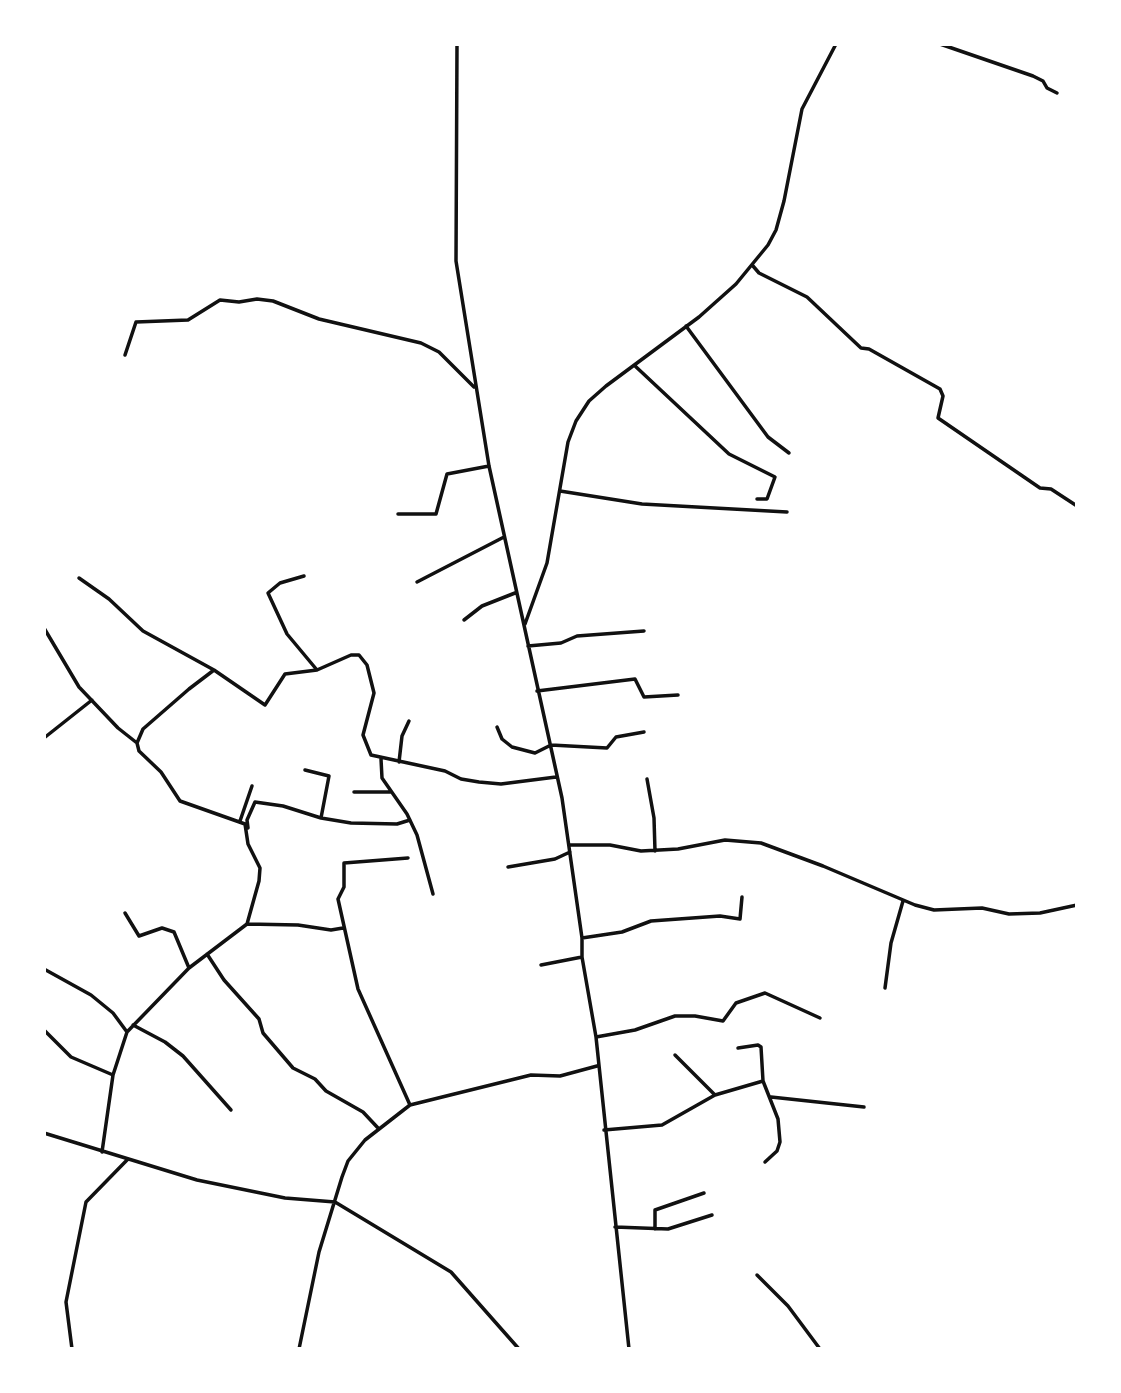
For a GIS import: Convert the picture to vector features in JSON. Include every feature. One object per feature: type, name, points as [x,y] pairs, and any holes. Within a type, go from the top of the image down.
[{"type":"street","points":[[457,44],[454,229],[475,389],[515,593],[551,745],[569,845],[582,938],[582,957],[596,1037],[615,1227],[627,1310],[629,1349]]},
{"type":"street","points":[[524,626],[547,563],[568,442],[576,421],[589,401],[686,327],[753,266],[776,230],[802,109],[836,44]]},
{"type":"street","points":[[940,44],[1033,76],[1043,81],[1047,89],[1057,93]]},
{"type":"street","points":[[753,266],[759,273],[807,297],[861,348],[869,349],[940,389],[943,396],[938,418],[1040,488],[1051,489],[1077,506]]},
{"type":"street","points":[[125,355],[136,323],[188,320],[217,301],[257,299],[273,301],[319,319],[421,343],[439,352],[475,389]]},
{"type":"street","points":[[686,327],[768,437],[789,453]]},
{"type":"street","points":[[634,365],[729,454],[775,477],[767,499],[757,499]]},
{"type":"street","points":[[398,514],[436,513],[447,474],[489,466]]},
{"type":"street","points":[[561,491],[642,504],[787,512]]},
{"type":"street","points":[[417,582],[505,537]]},
{"type":"street","points":[[304,576],[280,583],[268,593],[287,634],[317,670]]},
{"type":"street","points":[[79,578],[109,599],[143,631],[214,670],[265,705],[285,674],[317,670],[351,655],[364,659],[374,694],[363,735],[371,755],[479,782],[501,784],[557,777]]},
{"type":"street","points":[[464,621],[482,606],[515,593]]},
{"type":"street","points":[[44,628],[60,659],[92,700],[118,728],[137,743],[146,761],[161,772],[180,801],[240,821],[248,832]]},
{"type":"street","points":[[528,646],[561,643],[577,636],[644,631]]},
{"type":"street","points":[[137,743],[143,729],[214,670]]},
{"type":"street","points":[[537,691],[635,679],[644,697],[678,695]]},
{"type":"street","points":[[44,738],[92,700]]},
{"type":"street","points":[[400,762],[402,736],[409,721]]},
{"type":"street","points":[[497,727],[502,739],[519,750],[535,753],[551,745],[595,750],[607,748],[616,737],[644,732]]},
{"type":"street","points":[[381,759],[382,778],[410,820],[433,894]]},
{"type":"street","points":[[305,770],[329,776],[321,818]]},
{"type":"street","points":[[647,779],[654,818],[654,851]]},
{"type":"street","points":[[240,821],[252,786]]},
{"type":"street","points":[[354,792],[391,792]]},
{"type":"street","points":[[247,924],[260,868],[248,844],[247,820],[255,802],[283,806],[321,818],[381,825],[410,820]]},
{"type":"street","points":[[569,845],[610,845],[654,851],[725,840],[761,844],[823,866],[904,901],[934,910],[982,908],[1009,914],[1053,912],[1077,905]]},
{"type":"street","points":[[508,867],[555,859],[570,852]]},
{"type":"street","points":[[408,858],[344,863],[344,887],[338,899],[352,970],[365,1007],[410,1105]]},
{"type":"street","points":[[582,938],[622,932],[652,921],[710,916],[740,919],[742,897]]},
{"type":"street","points":[[885,988],[891,943],[904,901]]},
{"type":"street","points":[[125,913],[139,936],[162,928],[174,932],[189,968]]},
{"type":"street","points":[[102,1152],[113,1075],[127,1032],[189,968],[247,924],[299,925],[331,930],[343,928]]},
{"type":"street","points":[[207,954],[224,980],[259,1019],[263,1033],[293,1068],[315,1079],[326,1091],[363,1112],[378,1128]]},
{"type":"street","points":[[541,965],[582,957]]},
{"type":"street","points":[[44,969],[91,995],[113,1013],[127,1032]]},
{"type":"street","points":[[596,1037],[635,1030],[675,1016],[723,1021],[736,1003],[765,993],[820,1018]]},
{"type":"street","points":[[133,1025],[183,1056],[232,1110]]},
{"type":"street","points":[[44,1030],[71,1057],[113,1075]]},
{"type":"street","points":[[738,1048],[758,1045],[761,1047],[763,1081],[778,1119],[780,1143],[778,1151],[765,1162]]},
{"type":"street","points":[[675,1055],[715,1096]]},
{"type":"street","points":[[299,1349],[319,1252],[348,1161],[378,1128],[410,1105],[531,1075],[560,1076],[597,1066]]},
{"type":"street","points":[[604,1130],[662,1125],[715,1096],[763,1081]]},
{"type":"street","points":[[771,1097],[864,1107]]},
{"type":"street","points":[[44,1133],[197,1180],[285,1198],[335,1202],[451,1272],[519,1349]]},
{"type":"street","points":[[72,1349],[66,1303],[86,1202],[128,1159]]},
{"type":"street","points":[[655,1229],[655,1210],[704,1192]]},
{"type":"street","points":[[615,1227],[680,1227],[712,1215]]},
{"type":"street","points":[[757,1275],[788,1306],[821,1349]]}]
